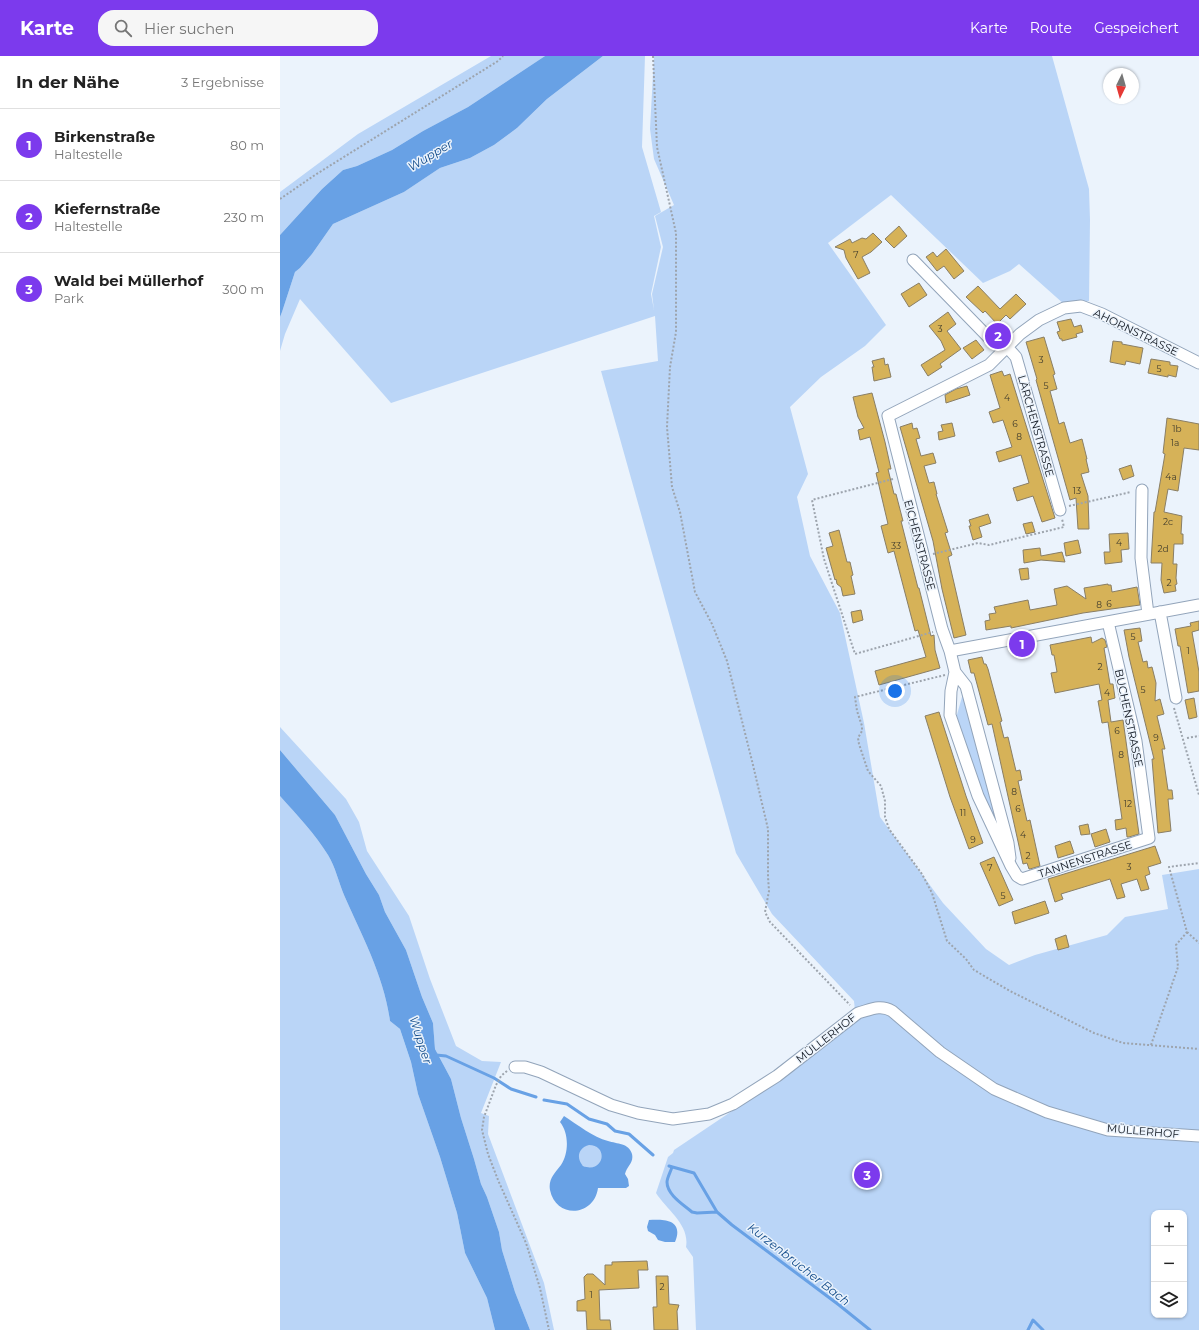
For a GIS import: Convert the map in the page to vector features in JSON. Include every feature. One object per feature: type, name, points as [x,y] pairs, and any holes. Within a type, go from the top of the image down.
[{"type":"street","points":[[913,260],[991,340],[1007,347]]},
{"type":"street","name":"AHORNSTRASSE","points":[[888,416],[989,365],[1020,334],[1039,320],[1064,308],[1081,306],[1102,314],[1199,363]]},
{"type":"street","name":"LÄRCHENSTRASSE","points":[[1007,347],[1016,357],[1060,510]]},
{"type":"street","name":"EICHENSTRASSE","points":[[888,416],[902,477],[942,629],[950,651],[955,672],[966,686],[1008,843],[1011,866]]},
{"type":"street","points":[[1142,490],[1141,558],[1148,614]]},
{"type":"street","points":[[950,651],[1199,605]]},
{"type":"street","points":[[1160,612],[1176,698]]},
{"type":"street","name":"BUCHENSTRASSE","points":[[1108,622],[1136,740],[1149,838]]},
{"type":"street","name":"EICHENSTRASSE","points":[[955,672],[951,691],[950,715],[978,796],[1016,876],[1022,879]]},
{"type":"street","name":"TANNENSTRASSE","points":[[1022,879],[1149,838]]},
{"type":"street","name":"MÜLLERHOF","points":[[515,1068],[524,1067],[541,1072],[611,1105],[638,1114],[673,1118],[709,1114],[733,1104],[777,1076],[858,1013],[875,1008],[888,1009],[940,1052],[994,1089],[1048,1112],[1108,1130],[1199,1136]]},
{"type":"path","points":[[280,199],[315,175],[498,61],[503,56]]},
{"type":"path","points":[[653,56],[656,147],[676,233],[676,332],[670,367],[667,427],[672,487],[680,512],[695,592],[712,624],[727,661],[768,829],[769,891],[765,912],[770,922],[858,1013]]},
{"type":"path","points":[[902,477],[812,500],[824,559],[855,654],[942,629]]},
{"type":"path","points":[[923,556],[978,543],[989,545],[1064,527],[1060,510],[1075,505],[1142,490]]},
{"type":"path","points":[[955,672],[856,697],[857,710],[862,726],[862,731],[858,738],[859,744],[868,772],[880,786],[885,800],[885,817],[889,829],[922,874],[932,893],[947,941],[966,959],[974,970],[1010,991],[1094,1033],[1123,1044],[1199,1049]]},
{"type":"path","points":[[1176,698],[1173,702],[1176,716],[1199,795]]},
{"type":"path","points":[[1187,738],[1199,736]]},
{"type":"path","points":[[1199,863],[1169,867],[1187,932],[1199,943]]},
{"type":"path","points":[[1151,1045],[1178,967],[1176,945],[1187,932]]},
{"type":"path","points":[[501,1076],[484,1117],[482,1130],[498,1180],[526,1244],[540,1288],[549,1330]]},
{"type":"shaded area","points":[[491,56],[545,56],[468,107],[423,131],[392,150],[357,166],[343,170],[322,189],[280,235],[280,192],[358,134]]},
{"type":"shaded area","points":[[603,56],[645,56],[642,147],[661,212],[654,216],[661,247],[651,294],[654,310],[652,294],[663,247],[655,216],[674,205],[654,159],[650,129],[654,56],[1052,56],[1089,189],[1089,301],[1065,305],[1019,264],[1010,271],[983,283],[891,195],[828,243],[886,325],[865,346],[821,377],[790,407],[808,474],[797,497],[810,556],[840,613],[864,723],[880,817],[943,903],[986,949],[1009,965],[1035,955],[1107,935],[1125,917],[1168,909],[1162,875],[1199,869],[1199,1330],[696,1330],[693,1257],[686,1247],[685,1232],[677,1218],[656,1193],[668,1157],[674,1150],[744,1103],[856,1020],[854,1001],[772,914],[736,853],[601,371],[658,361],[655,316],[391,403],[300,299],[285,334],[280,351],[280,317],[295,272],[312,254],[333,224],[404,192],[440,168],[470,158],[494,145],[517,128],[547,99]]},
{"type":"shaded area","points":[[964,690],[1000,821],[994,823],[974,775],[956,718]]},
{"type":"shaded area","points":[[280,727],[346,799],[359,822],[367,851],[409,916],[430,979],[456,1046],[482,1061],[501,1062],[481,1113],[489,1116],[488,1134],[544,1283],[554,1330],[530,1330],[515,1292],[502,1250],[499,1232],[481,1184],[451,1079],[435,1049],[433,1023],[422,997],[406,950],[385,912],[379,895],[366,874],[335,815],[280,750]]},
{"type":"shaded area","points":[[280,796],[312,832],[328,855],[335,869],[344,895],[372,956],[383,988],[390,1021],[400,1029],[411,1062],[418,1094],[440,1157],[457,1213],[465,1253],[487,1298],[495,1330],[280,1330]]},
{"type":"shaded area","points":[[590,1144],[598,1148],[602,1156],[598,1164],[590,1168],[582,1164],[578,1156],[582,1148]]},
{"type":"water","name":"Wupper","points":[[545,56],[603,56],[547,99],[517,128],[494,145],[470,158],[440,168],[404,192],[333,224],[312,254],[295,272],[280,317],[280,235],[322,189],[343,170],[357,166],[392,150],[423,131],[468,107]]},
{"type":"water","name":"Wupper","points":[[280,750],[335,815],[366,874],[379,895],[385,912],[406,950],[422,997],[433,1023],[435,1049],[451,1079],[481,1184],[499,1232],[502,1250],[515,1292],[530,1330],[495,1330],[487,1298],[465,1253],[457,1213],[440,1157],[418,1094],[411,1062],[400,1029],[390,1021],[383,988],[372,956],[344,895],[335,869],[328,855],[312,832],[280,796]]},
{"type":"water","points":[[564,1116],[597,1137],[622,1144],[628,1148],[632,1154],[631,1162],[625,1174],[628,1179],[629,1186],[626,1188],[598,1188],[595,1198],[590,1205],[583,1209],[575,1211],[567,1210],[559,1206],[550,1190],[550,1183],[552,1176],[564,1160],[567,1149],[565,1132],[560,1122]],"holes":[[[585,1146],[595,1146],[599,1149],[601,1154],[599,1163],[596,1166],[583,1166],[579,1160],[580,1151]]]},
{"type":"water","points":[[649,1220],[667,1221],[675,1225],[677,1235],[675,1242],[658,1240],[655,1235],[648,1231],[647,1227]]},
{"type":"building","points":[[899,226],[907,236],[894,248],[885,239]]},
{"type":"building","points":[[873,233],[882,242],[871,252],[862,257],[870,273],[858,279],[846,258],[844,250],[835,247],[850,239],[852,243],[862,238],[866,239]]},
{"type":"building","points":[[946,249],[964,271],[954,279],[944,266],[937,271],[926,257],[933,252],[937,257]]},
{"type":"building","points":[[919,283],[927,295],[909,307],[901,294]]},
{"type":"building","points":[[978,286],[1000,309],[1016,294],[1026,304],[1010,319],[1006,315],[997,324],[985,311],[983,313],[966,297]]},
{"type":"building","points":[[948,312],[956,324],[947,331],[961,349],[940,364],[942,367],[928,376],[921,365],[945,350],[941,341],[929,326]]},
{"type":"building","points":[[1071,319],[1074,327],[1081,325],[1083,332],[1076,334],[1077,337],[1062,341],[1057,332],[1060,331],[1057,322]]},
{"type":"building","points":[[1044,337],[1055,374],[1053,375],[1057,389],[1050,391],[1059,424],[1064,422],[1070,443],[1082,439],[1087,459],[1089,472],[1081,474],[1088,496],[1089,529],[1078,529],[1076,498],[1070,500],[1026,342]]},
{"type":"building","points":[[976,340],[984,350],[972,359],[963,348]]},
{"type":"building","points":[[1113,341],[1143,348],[1140,364],[1126,361],[1125,365],[1110,362]]},
{"type":"building","points":[[884,358],[885,365],[888,364],[891,377],[874,381],[872,367],[874,367],[872,361]]},
{"type":"building","points":[[1151,359],[1170,362],[1170,365],[1178,366],[1176,377],[1148,373]]},
{"type":"building","points":[[1002,371],[1004,376],[1010,374],[1055,518],[1042,522],[1033,496],[1017,501],[1013,488],[1029,483],[1021,455],[999,462],[996,452],[1012,447],[1003,420],[993,423],[989,412],[1000,408],[990,375]]},
{"type":"building","points":[[967,386],[970,395],[946,403],[945,395],[956,389]]},
{"type":"building","points":[[872,393],[891,469],[888,469],[894,494],[896,494],[903,521],[901,521],[931,636],[934,635],[935,650],[940,668],[879,685],[875,671],[926,657],[918,630],[915,631],[894,551],[888,553],[881,526],[888,524],[876,473],[879,472],[870,437],[860,440],[858,430],[864,428],[858,417],[853,397]]},
{"type":"building","points":[[1167,418],[1199,424],[1199,450],[1184,448],[1178,491],[1168,489],[1164,512],[1182,516],[1181,534],[1183,534],[1183,544],[1174,544],[1173,564],[1177,564],[1177,584],[1175,585],[1176,591],[1164,593],[1161,580],[1162,563],[1151,563],[1154,512],[1165,454],[1163,453]]},
{"type":"building","points":[[912,423],[913,429],[917,428],[920,438],[916,439],[921,456],[933,453],[936,463],[924,466],[929,483],[934,482],[936,494],[948,532],[945,533],[952,555],[948,557],[966,635],[954,638],[942,589],[933,541],[900,427]]},
{"type":"building","points":[[952,423],[955,436],[939,440],[938,432],[943,431],[941,425]]},
{"type":"building","points":[[1131,465],[1134,476],[1123,480],[1119,469]]},
{"type":"building","points":[[988,514],[991,523],[979,527],[982,537],[973,540],[969,520]]},
{"type":"building","points":[[1032,522],[1035,532],[1026,534],[1023,524]]},
{"type":"building","points":[[839,530],[847,562],[850,562],[855,594],[843,596],[841,587],[837,584],[836,579],[835,580],[826,548],[833,546],[829,533]]},
{"type":"building","points":[[1128,533],[1129,549],[1121,550],[1122,562],[1105,564],[1104,552],[1110,552],[1109,534]]},
{"type":"building","points":[[1078,540],[1081,553],[1066,556],[1064,543]]},
{"type":"building","points":[[1040,548],[1041,556],[1062,552],[1065,562],[1041,560],[1024,563],[1023,550]]},
{"type":"building","points":[[1028,568],[1029,579],[1021,580],[1019,569]]},
{"type":"building","points":[[1108,584],[1111,585],[1112,592],[1137,587],[1140,605],[1083,613],[1011,628],[1011,626],[986,630],[985,621],[990,620],[989,614],[996,613],[994,607],[1028,600],[1030,610],[1057,605],[1054,589],[1067,586],[1086,599],[1084,588]]},
{"type":"building","points":[[861,610],[863,620],[853,623],[851,612]]},
{"type":"building","points":[[1199,621],[1199,630],[1192,632],[1199,672],[1199,691],[1188,693],[1180,646],[1178,646],[1175,629],[1191,626],[1190,623]]},
{"type":"building","points":[[1140,628],[1142,641],[1138,642],[1143,662],[1147,661],[1148,668],[1152,667],[1156,683],[1155,701],[1160,699],[1164,714],[1157,716],[1165,749],[1162,749],[1168,790],[1172,790],[1173,799],[1168,799],[1171,831],[1158,833],[1152,759],[1154,759],[1129,657],[1124,630]]},
{"type":"building","points":[[1091,637],[1092,643],[1102,638],[1105,640],[1107,647],[1104,648],[1110,684],[1113,684],[1115,698],[1108,700],[1111,722],[1123,720],[1139,834],[1129,837],[1127,837],[1126,828],[1116,830],[1115,820],[1122,819],[1108,722],[1102,723],[1098,701],[1102,700],[1099,684],[1055,693],[1051,673],[1057,672],[1054,655],[1052,655],[1050,645]]},
{"type":"building","points":[[982,657],[984,664],[986,664],[988,669],[1002,721],[1000,722],[1004,738],[1008,737],[1016,771],[1020,770],[1022,780],[1018,781],[1027,821],[1030,820],[1040,866],[1030,869],[1027,863],[1023,864],[992,724],[988,725],[974,673],[971,673],[968,660]]},
{"type":"building","points":[[1194,698],[1197,717],[1189,719],[1185,700]]},
{"type":"building","points":[[939,712],[983,843],[969,849],[950,797],[925,716]]},
{"type":"building","points":[[1088,824],[1090,834],[1081,835],[1079,826]]},
{"type":"building","points":[[1106,829],[1110,842],[1095,847],[1091,834]]},
{"type":"building","points":[[1070,841],[1074,853],[1058,858],[1055,846]]},
{"type":"building","points":[[1155,846],[1161,863],[1148,867],[1150,874],[1145,876],[1149,889],[1141,891],[1137,879],[1121,884],[1125,897],[1117,899],[1110,879],[1061,894],[1063,899],[1055,902],[1048,879]]},
{"type":"building","points":[[994,857],[1013,900],[999,906],[980,863]]},
{"type":"building","points":[[1045,901],[1049,913],[1015,924],[1012,912]]},
{"type":"building","points":[[1066,935],[1069,947],[1058,950],[1055,939]]},
{"type":"building","points":[[647,1261],[648,1270],[638,1270],[639,1288],[599,1290],[600,1320],[610,1320],[611,1330],[587,1330],[586,1311],[577,1311],[577,1301],[585,1299],[584,1277],[587,1274],[593,1274],[605,1285],[605,1265],[612,1265],[612,1262]]},
{"type":"building","points":[[656,1276],[668,1276],[669,1304],[679,1305],[677,1311],[678,1330],[654,1330],[653,1307],[657,1307]]},
{"type":"waterway","name":"Kurzenbrucher Bach","points":[[436,1055],[446,1056],[494,1078],[511,1089],[536,1097]]},
{"type":"waterway","name":"Kurzenbrucher Bach","points":[[544,1100],[567,1104],[589,1119],[607,1124],[615,1131],[629,1134],[653,1155]]},
{"type":"waterway","name":"Kurzenbrucher Bach","points":[[669,1166],[694,1173],[717,1212]]},
{"type":"waterway","name":"Kurzenbrucher Bach","points":[[672,1167],[667,1180],[668,1187],[681,1203],[692,1212],[717,1212],[870,1330]]},
{"type":"waterway","name":"Kurzenbrucher Bach","points":[[1028,1330],[1033,1320],[1043,1330]]},
{"type":"place","name":"Kiefernstraße","points":[[998,336]]},
{"type":"place","name":"Birkenstraße","points":[[1022,644]]},
{"type":"place","name":"Wald bei Müllerhof","points":[[867,1175]]}]
